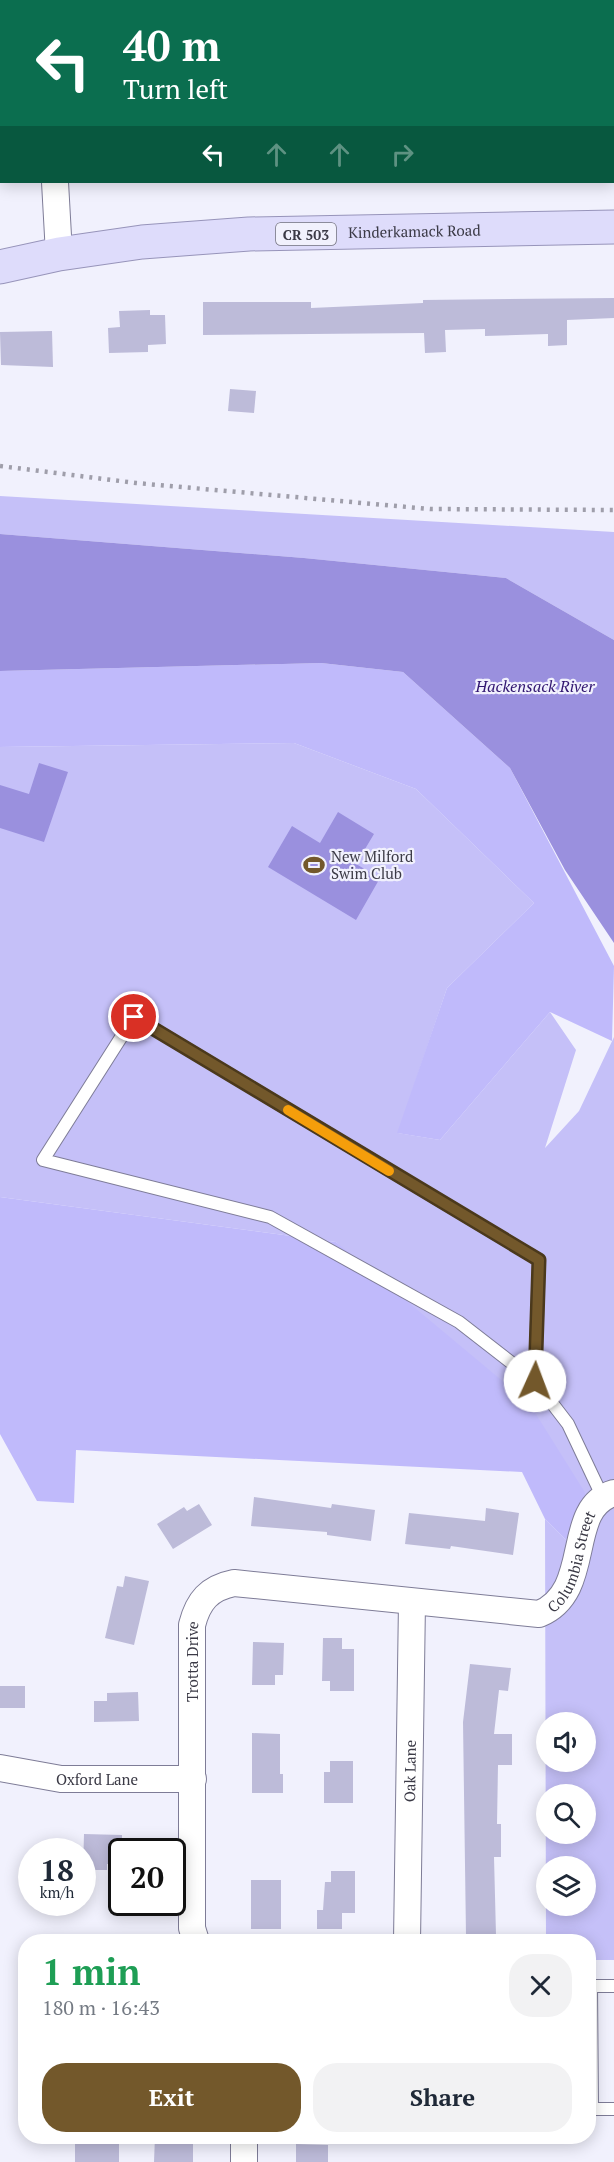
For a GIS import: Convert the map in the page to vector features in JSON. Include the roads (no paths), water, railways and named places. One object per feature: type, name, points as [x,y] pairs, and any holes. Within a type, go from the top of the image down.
[{"type":"main road","name":"Kinderkamack Road","points":[[0,267],[60,254],[142,242],[249,234],[614,227]]},
{"type":"street","points":[[55,183],[60,254]]},
{"type":"street","name":"Columbia Street","points":[[412,1602],[527,1615],[548,1610],[566,1593],[572,1581],[587,1517],[609,1495]]},
{"type":"street","name":"Trotta Drive","points":[[194,1934],[192,1928],[192,1625],[196,1610],[205,1596],[219,1586],[234,1583],[412,1602]]},
{"type":"street","name":"Oak Lane","points":[[407,1934],[412,1602]]},
{"type":"street","name":"Oxford Lane","points":[[0,1768],[61,1779],[193,1779]]},
{"type":"street","points":[[244,2144],[244,2162]]},
{"type":"lane","points":[[535,1381],[539,1260],[134,1017],[43,1160],[270,1216],[459,1322],[535,1381],[568,1424],[609,1495]]},
{"type":"lane","points":[[596,1986],[614,1986]]},
{"type":"lane","points":[[596,2109],[614,2109]]},
{"type":"water","name":"Hackensack River","points":[[0,534],[304,558],[506,578],[614,640],[614,943],[565,870],[510,768],[403,672],[321,663],[0,671]]},
{"type":"water","points":[[39,763],[68,772],[44,842],[0,828],[0,785],[29,794]]},
{"type":"water","name":"New Milford Swim Club","points":[[338,812],[374,834],[356,864],[380,878],[356,920],[268,867],[292,826],[320,843]]},
{"type":"railway","points":[[0,466],[136,483],[430,509],[614,510]]},
{"type":"place","name":"New Milford Swim Club","points":[[314,865]]}]
